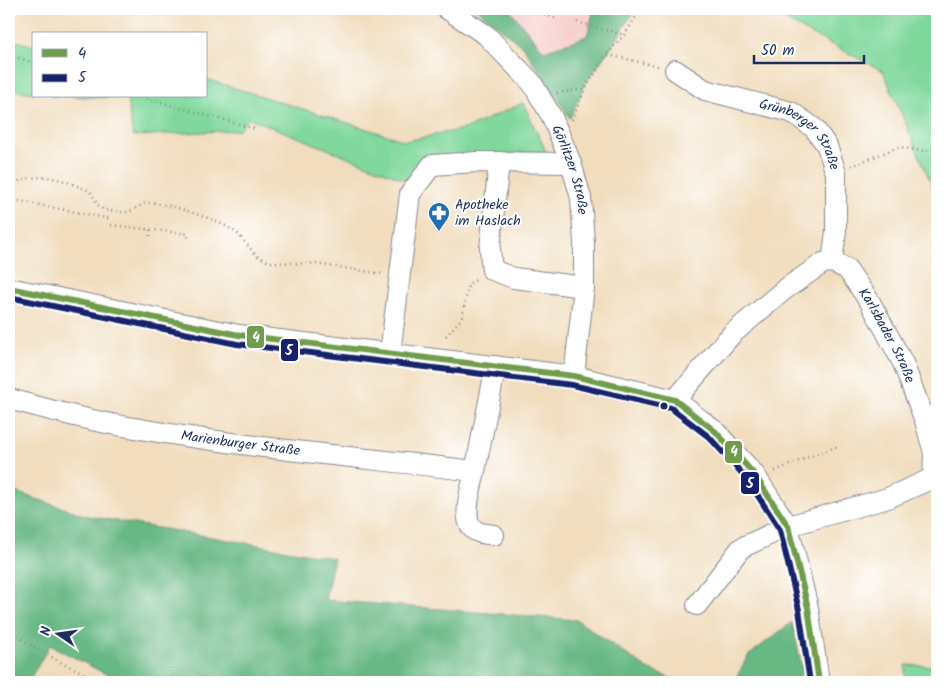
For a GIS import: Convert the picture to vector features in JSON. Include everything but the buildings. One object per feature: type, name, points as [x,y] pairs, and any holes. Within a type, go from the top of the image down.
[{"type":"street","name":"Görlitzer Straße","points":[[447,9],[486,35],[532,83],[541,96],[564,142],[581,198],[584,243],[584,288],[574,376]]},
{"type":"street","name":"Grünberger Straße","points":[[674,70],[705,90],[791,112],[814,128],[827,146],[836,173],[836,231],[832,262]]},
{"type":"street","points":[[499,162],[490,249],[492,270],[514,278],[584,288]]},
{"type":"street","points":[[390,354],[410,194],[432,165],[499,162],[571,163]]},
{"type":"street","points":[[675,400],[732,334],[784,290],[823,263],[832,262]]},
{"type":"street","name":"Karlsbader Straße","points":[[788,526],[888,498],[934,478],[934,453],[925,420],[903,363],[870,302],[847,269],[832,262]]},
{"type":"street","points":[[9,288],[239,335],[574,376],[675,400],[715,431],[754,474],[788,526],[808,608],[819,682]]},
{"type":"street","points":[[494,535],[477,532],[468,524],[467,513],[496,366]]},
{"type":"street","name":"Marienburger Straße","points":[[9,399],[122,426],[306,452],[476,471]]},
{"type":"street","points":[[697,605],[741,548],[788,526]]},
{"type":"path","points":[[520,9],[554,18]]},
{"type":"path","points":[[564,142],[584,88],[641,9]]},
{"type":"path","points":[[578,22],[624,35]]},
{"type":"path","points":[[607,54],[674,70]]},
{"type":"path","points":[[9,55],[32,62]]},
{"type":"path","points":[[541,96],[584,88]]},
{"type":"path","points":[[144,98],[256,129]]},
{"type":"path","points":[[836,173],[899,147],[922,151],[937,148]]},
{"type":"path","points":[[9,183],[26,181],[33,178],[58,179],[90,191],[98,205],[104,210],[117,212],[129,212],[146,203],[175,207],[226,226],[237,233],[256,255],[269,262],[316,264],[400,276]]},
{"type":"path","points":[[9,199],[112,219]]},
{"type":"path","points":[[110,225],[188,234],[188,241]]},
{"type":"path","points":[[150,230],[150,239]]},
{"type":"path","points":[[446,336],[462,318],[468,287],[471,282],[492,270]]},
{"type":"path","points":[[775,471],[838,446]]},
{"type":"path","points":[[9,631],[58,661],[102,682]]},
{"type":"shaded area","points":[[509,9],[594,9],[587,36],[543,51]]},
{"type":"green space","points":[[477,9],[509,9],[544,51],[587,36],[594,9],[635,9],[617,39],[585,84],[570,118],[524,48]]},
{"type":"green space","points":[[763,9],[937,9],[937,197],[883,71]]},
{"type":"green space","points":[[9,39],[32,45],[32,93],[15,90],[12,68],[9,67]]},
{"type":"green space","points":[[208,80],[406,141],[468,128],[523,103],[546,151],[429,161],[406,180],[249,118],[238,130],[133,136],[127,98],[208,98]]},
{"type":"green space","points":[[9,490],[88,516],[334,558],[325,600],[577,620],[646,668],[679,682],[121,682],[50,645],[28,682],[9,682]]},
{"type":"green space","points":[[792,622],[805,682],[734,682],[748,656]]},
{"type":"green space","points":[[906,665],[937,666],[937,682],[905,682]]},
{"type":"transit line","name":"4","points":[[9,288],[239,335],[574,376],[675,400],[715,431],[754,474],[788,526],[808,608],[819,682]]},
{"type":"transit line","name":"5","points":[[9,297],[237,344],[572,385],[671,408],[709,437],[747,479],[780,530],[799,610],[810,682]]},
{"type":"place","name":"Apotheke im Haslach","points":[[439,232]]}]
